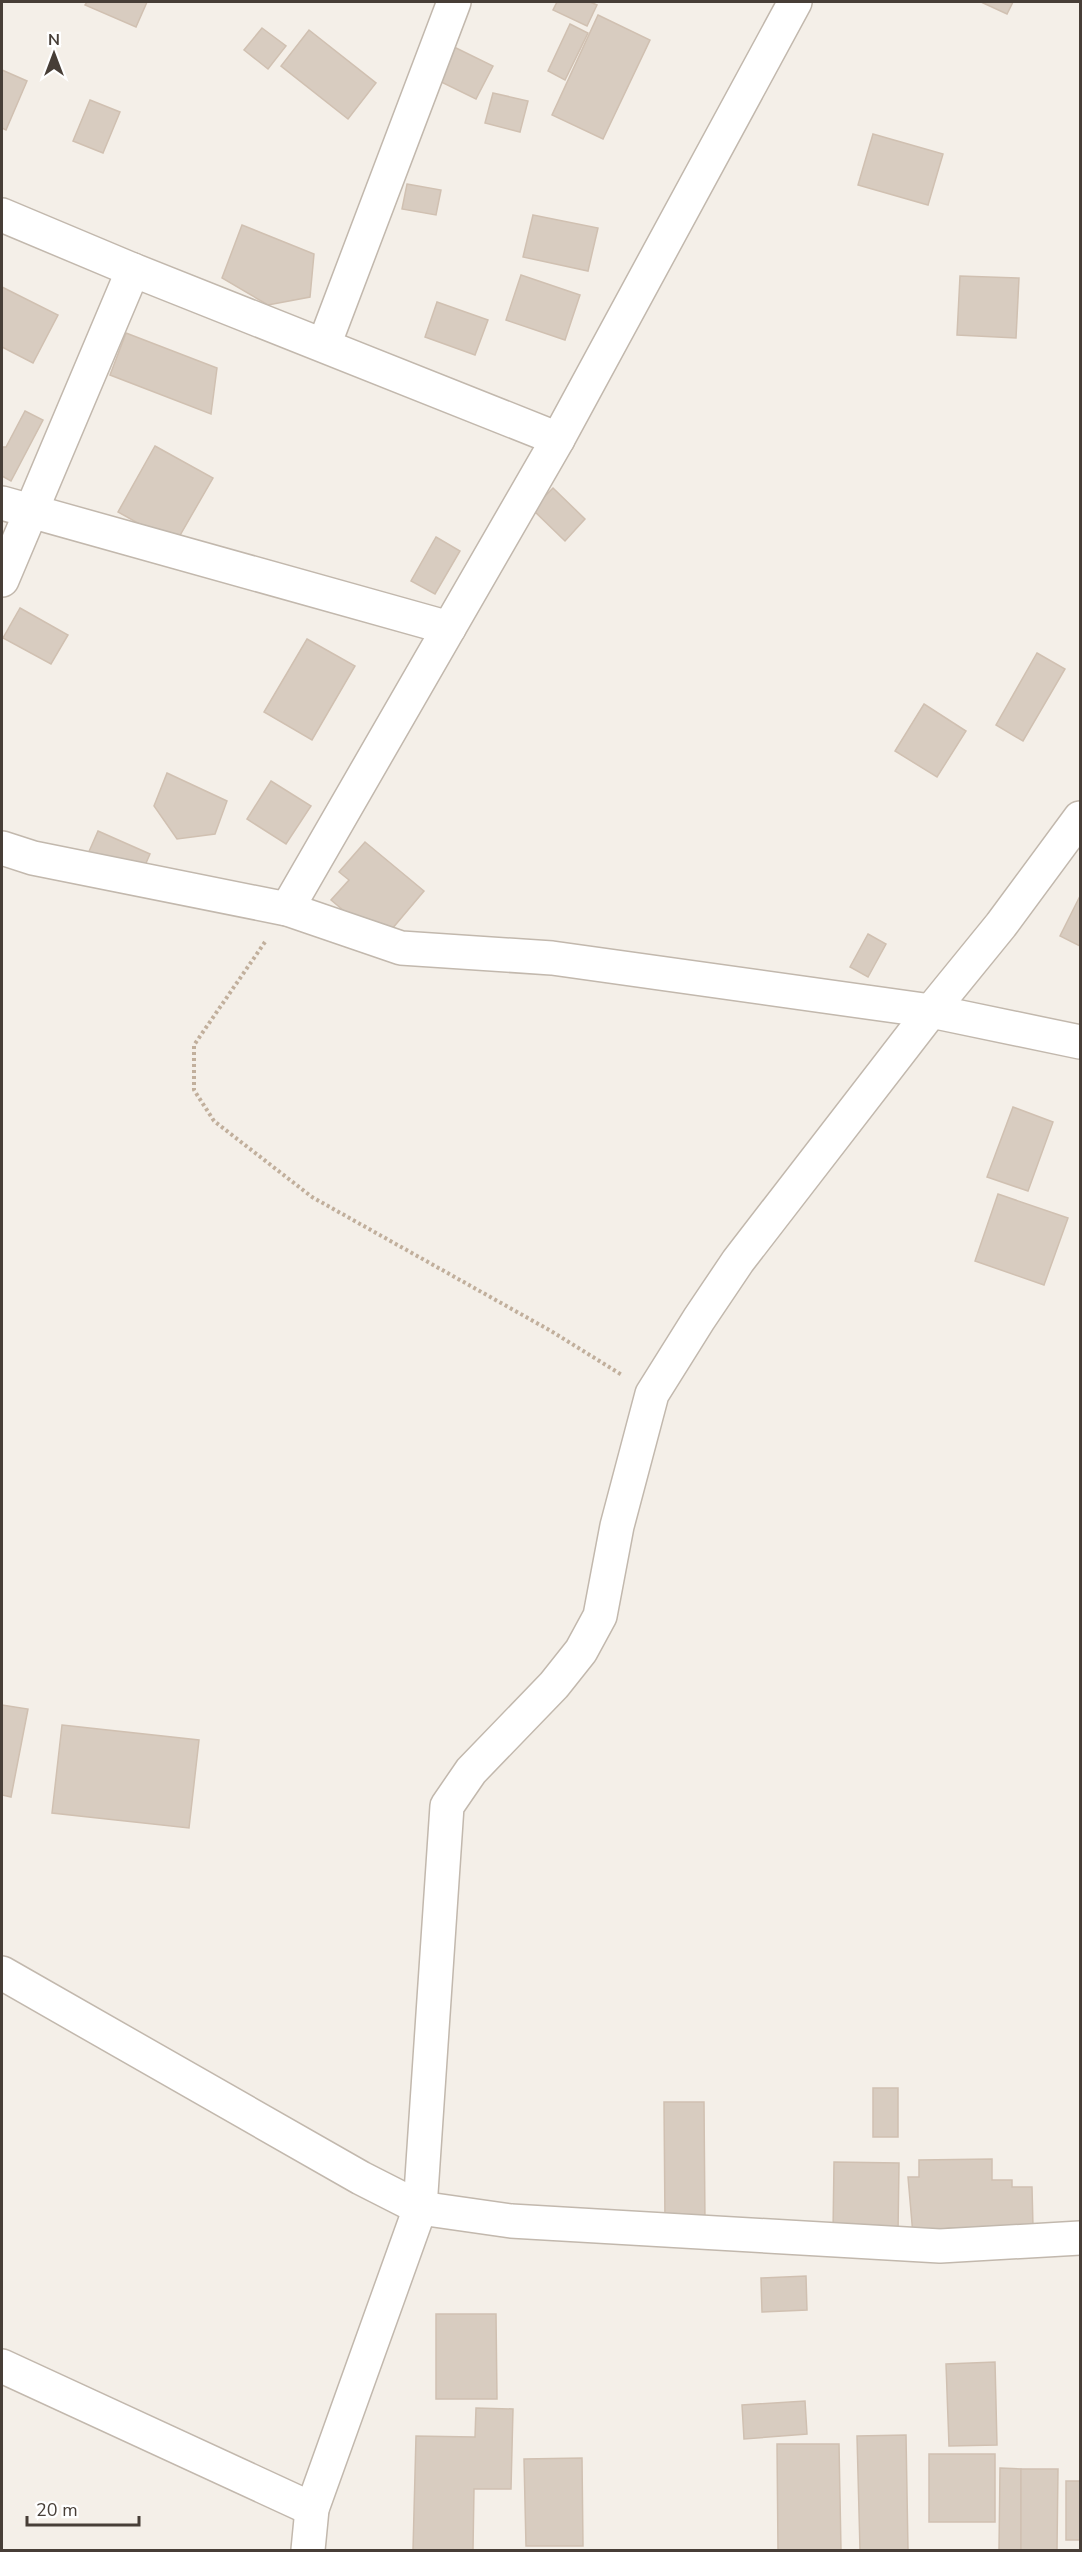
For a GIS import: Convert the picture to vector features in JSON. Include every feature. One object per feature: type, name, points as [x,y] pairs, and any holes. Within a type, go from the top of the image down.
[{"type":"street","points":[[324,345],[454,2]]},
{"type":"street","points":[[287,909],[558,439],[791,2]]},
{"type":"street","points":[[2,214],[133,270],[558,439]]},
{"type":"street","points":[[2,580],[16,507],[133,270]]},
{"type":"street","points":[[16,507],[449,628]]},
{"type":"street","points":[[308,2550],[312,2509],[420,2208],[447,1806],[471,1770],[554,1685],[581,1651],[600,1616],[617,1526],[652,1394],[738,1261],[931,1011],[1001,925],[1080,818]]},
{"type":"street","points":[[2,848],[33,858],[287,909],[401,948],[552,958],[931,1011],[1080,1042]]},
{"type":"street","points":[[2,1973],[361,2178],[420,2208],[512,2221],[939,2246],[1080,2238]]},
{"type":"street","points":[[2,2366],[312,2509]]},
{"type":"path","points":[[287,909],[194,1045],[194,1090],[214,1120],[312,1197],[551,1331],[652,1394]]},
{"type":"building","points":[[87,2],[147,2],[136,27],[85,5]]},
{"type":"building","points":[[557,2],[590,2],[597,5],[587,26],[553,10]]},
{"type":"building","points":[[981,2],[1013,2],[1007,14]]},
{"type":"building","points":[[598,15],[650,40],[603,139],[552,115]]},
{"type":"building","points":[[570,24],[588,33],[565,80],[548,71]]},
{"type":"building","points":[[262,28],[286,46],[268,69],[244,50]]},
{"type":"building","points":[[309,30],[376,83],[348,119],[281,66]]},
{"type":"building","points":[[452,46],[493,66],[476,99],[435,79]]},
{"type":"building","points":[[2,70],[27,81],[6,130],[2,128]]},
{"type":"building","points":[[493,93],[528,101],[520,132],[485,123]]},
{"type":"building","points":[[90,100],[120,112],[103,153],[73,141]]},
{"type":"building","points":[[873,134],[943,154],[928,205],[858,185]]},
{"type":"building","points":[[407,184],[441,190],[436,215],[402,209]]},
{"type":"building","points":[[533,215],[598,228],[588,271],[523,257]]},
{"type":"building","points":[[242,225],[314,254],[310,297],[268,305],[222,278]]},
{"type":"building","points":[[521,275],[580,295],[565,340],[506,320]]},
{"type":"building","points":[[960,276],[1019,278],[1016,338],[957,335]]},
{"type":"building","points":[[2,287],[58,315],[33,363],[2,347]]},
{"type":"building","points":[[437,302],[488,320],[475,355],[425,337]]},
{"type":"building","points":[[126,333],[217,368],[211,414],[110,375]]},
{"type":"building","points":[[25,411],[43,420],[11,481],[2,476],[2,447],[6,447]]},
{"type":"building","points":[[155,446],[213,478],[175,544],[118,512]]},
{"type":"building","points":[[553,488],[585,519],[565,541],[532,509]]},
{"type":"building","points":[[436,537],[460,551],[435,594],[411,581]]},
{"type":"building","points":[[20,608],[68,635],[51,664],[3,638]]},
{"type":"building","points":[[307,639],[355,666],[312,740],[264,712]]},
{"type":"building","points":[[1037,653],[1065,669],[1023,741],[996,725]]},
{"type":"building","points":[[924,704],[966,731],[937,777],[895,751]]},
{"type":"building","points":[[167,773],[227,801],[215,834],[177,839],[154,806]]},
{"type":"building","points":[[271,781],[311,806],[286,844],[247,819]]},
{"type":"building","points":[[98,831],[150,854],[139,879],[87,856]]},
{"type":"building","points":[[365,842],[424,891],[381,942],[331,900],[349,880],[339,872]]},
{"type":"building","points":[[1080,896],[1080,946],[1060,936]]},
{"type":"building","points":[[868,934],[886,944],[868,977],[850,967]]},
{"type":"building","points":[[1013,1107],[1053,1122],[1028,1191],[987,1177]]},
{"type":"building","points":[[998,1194],[1068,1218],[1044,1285],[975,1261]]},
{"type":"building","points":[[2,1705],[28,1709],[11,1797],[2,1795]]},
{"type":"building","points":[[62,1725],[199,1740],[189,1828],[52,1813]]},
{"type":"building","points":[[873,2088],[898,2088],[898,2137],[873,2137]]},
{"type":"building","points":[[664,2102],[704,2102],[705,2223],[665,2223]]},
{"type":"building","points":[[992,2159],[992,2180],[1012,2180],[1012,2187],[1032,2187],[1033,2227],[949,2228],[913,2235],[908,2177],[919,2177],[919,2160]]},
{"type":"building","points":[[834,2162],[899,2163],[898,2234],[833,2233]]},
{"type":"building","points":[[806,2276],[807,2310],[762,2312],[761,2278]]},
{"type":"building","points":[[436,2314],[496,2314],[497,2399],[436,2399]]},
{"type":"building","points":[[995,2362],[997,2445],[949,2446],[946,2364]]},
{"type":"building","points":[[805,2401],[807,2434],[744,2439],[742,2405]]},
{"type":"building","points":[[476,2408],[513,2409],[511,2489],[474,2489],[473,2550],[413,2550],[416,2436],[475,2437]]},
{"type":"building","points":[[906,2435],[908,2550],[860,2550],[857,2436]]},
{"type":"building","points":[[777,2444],[839,2444],[841,2550],[778,2550]]},
{"type":"building","points":[[929,2454],[995,2454],[995,2522],[929,2522]]},
{"type":"building","points":[[582,2458],[583,2546],[526,2546],[524,2459]]},
{"type":"building","points":[[1000,2468],[1021,2469],[1021,2550],[999,2550]]},
{"type":"building","points":[[1021,2469],[1058,2469],[1057,2550],[1021,2550]]},
{"type":"building","points":[[1066,2481],[1080,2481],[1080,2540],[1066,2540]]}]
